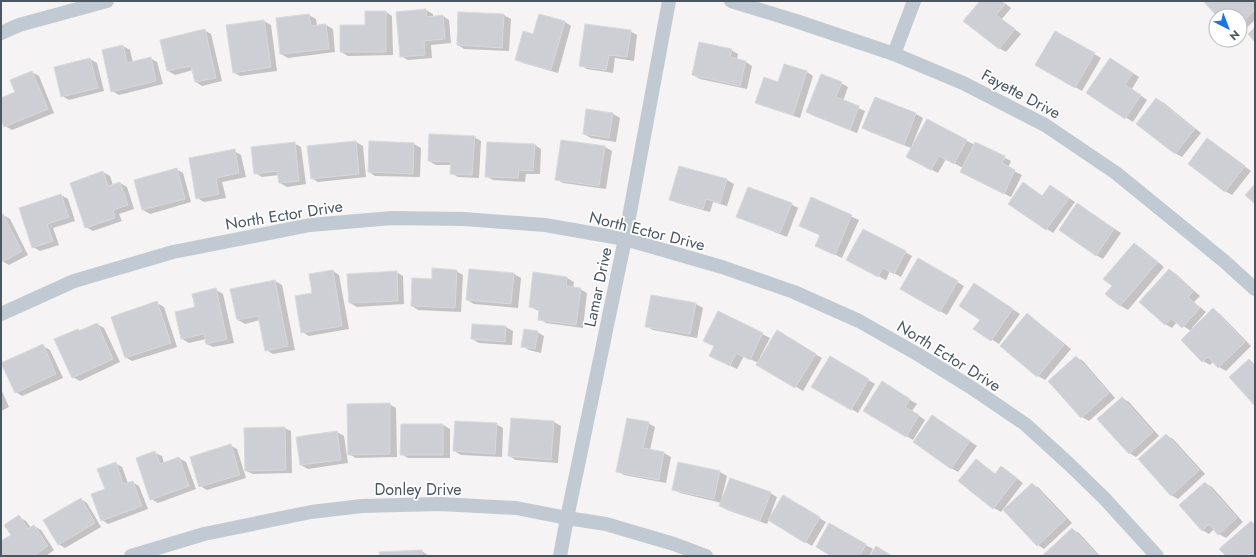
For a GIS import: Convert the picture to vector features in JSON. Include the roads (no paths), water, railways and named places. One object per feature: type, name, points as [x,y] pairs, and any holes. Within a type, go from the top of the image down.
[{"type":"street","points":[[1,33],[19,25],[107,1]]},
{"type":"street","name":"Lamar Drive","points":[[560,556],[625,239],[669,1]]},
{"type":"street","name":"Fayette Drive","points":[[731,1],[894,54],[963,83],[1045,125],[1116,172],[1224,261],[1255,289]]},
{"type":"street","points":[[894,54],[914,1]]},
{"type":"street","name":"North Ector Drive","points":[[1,314],[74,281],[173,252],[310,225],[392,218],[464,219],[545,225],[625,239],[722,267],[794,292],[859,321],[919,355],[972,388],[1025,424],[1104,498],[1157,556]]},
{"type":"street","name":"Donley Drive","points":[[131,556],[204,534],[311,512],[362,506],[440,504],[516,508],[606,524],[674,544],[706,556]]}]
